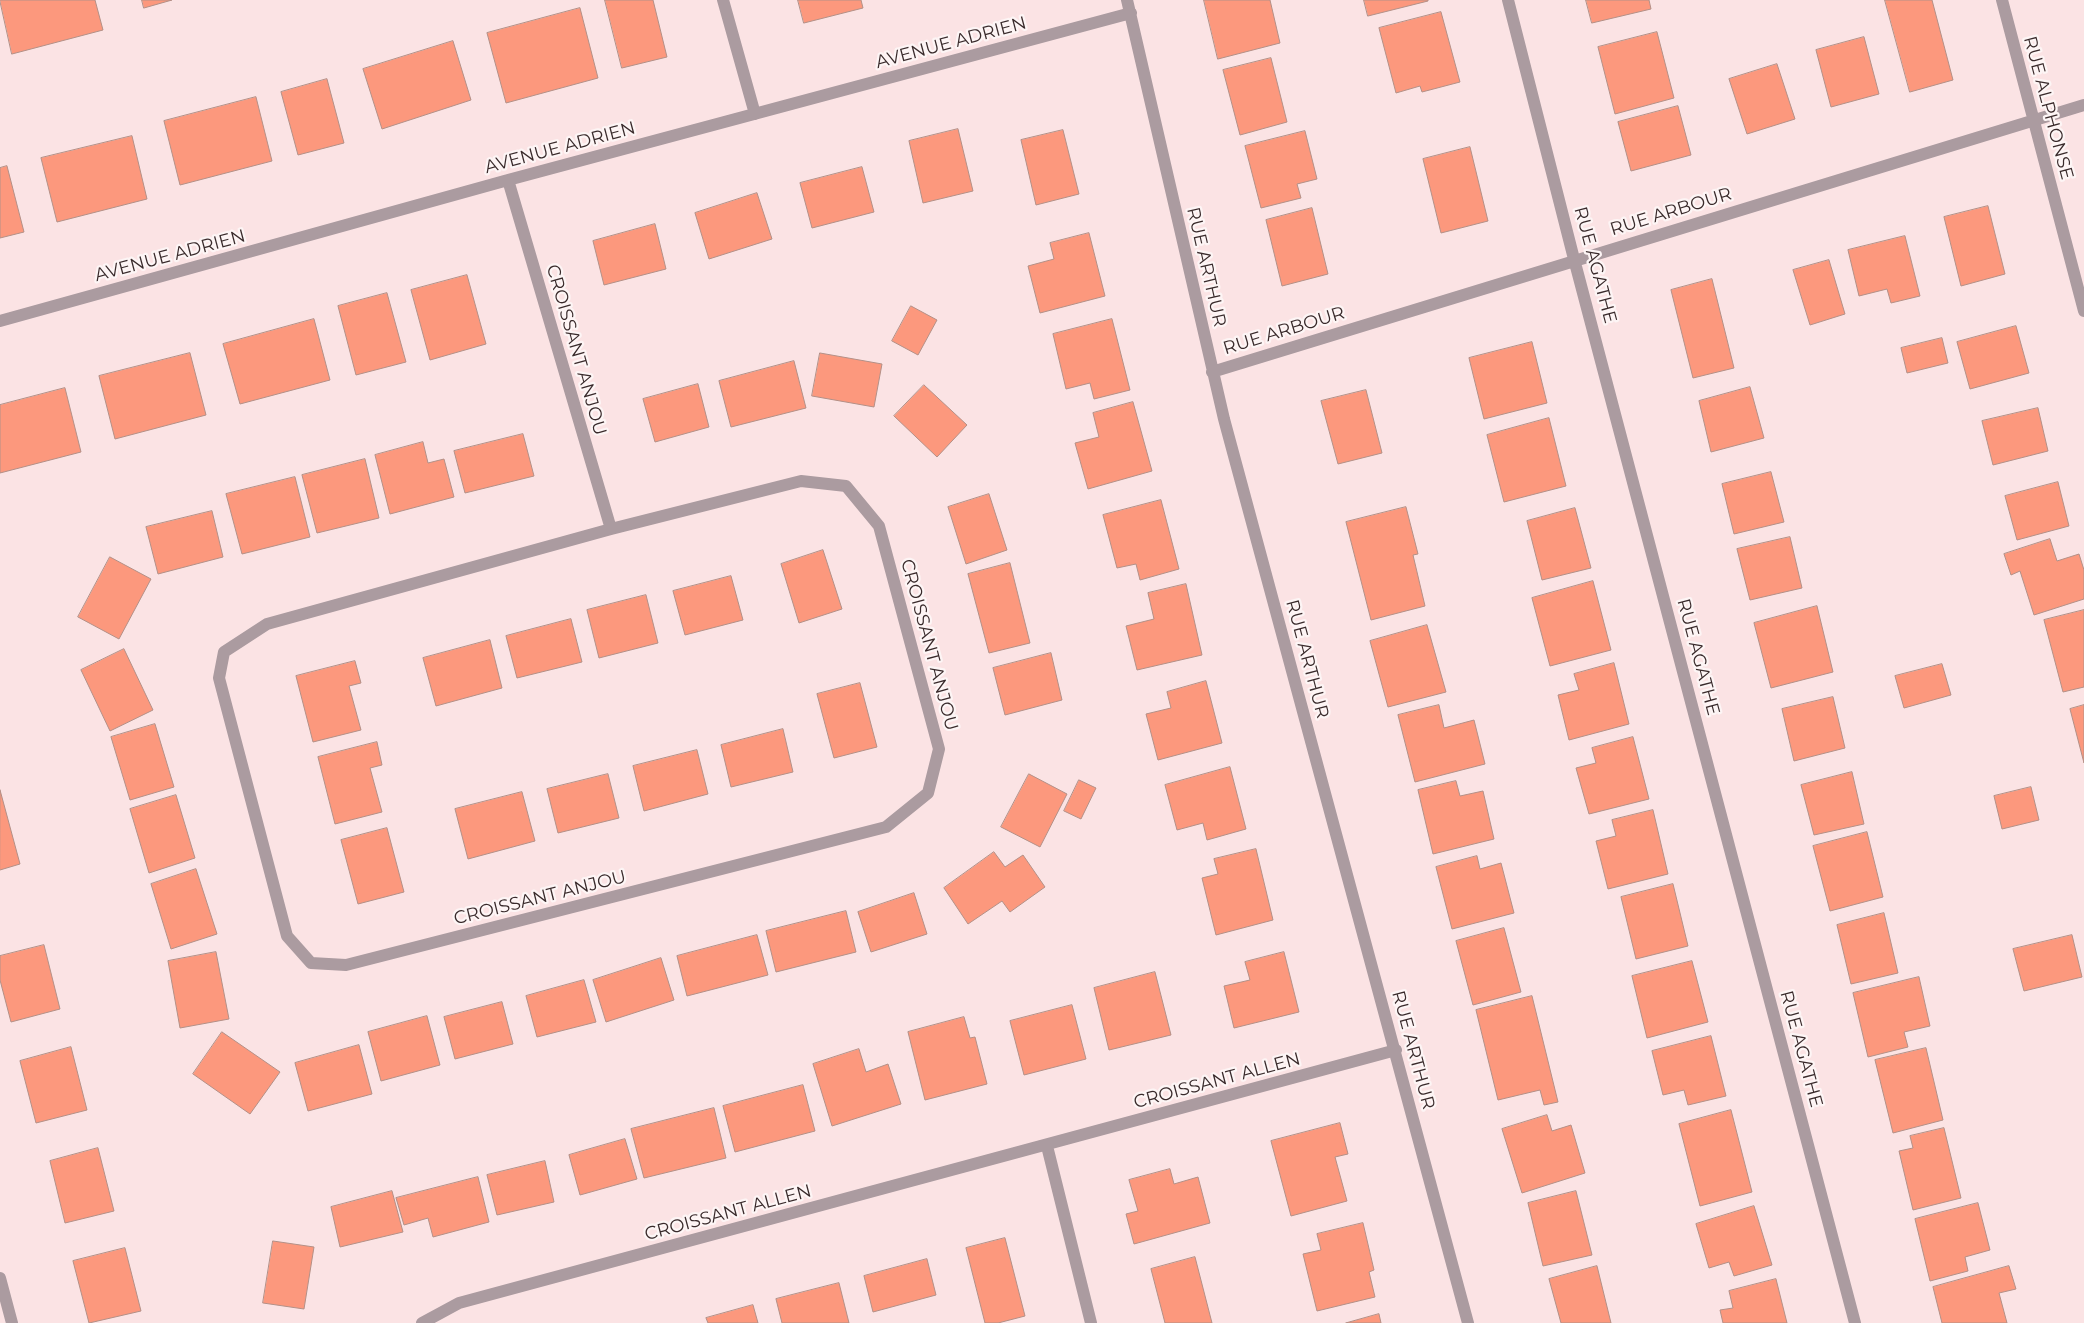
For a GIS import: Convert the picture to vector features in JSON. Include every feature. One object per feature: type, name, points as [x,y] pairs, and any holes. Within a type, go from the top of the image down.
[{"type":"street","points":[[723,0],[754,114]]},
{"type":"street","name":"RUE ARTHUR","points":[[1127,0],[1212,372],[1468,1323]]},
{"type":"street","name":"RUE AGATHE","points":[[1508,0],[1574,259],[1855,1323]]},
{"type":"street","name":"RUE ALPHONSE","points":[[2002,0],[2084,311]]},
{"type":"street","name":"AVENUE ADRIEN","points":[[0,321],[508,180],[1130,13]]},
{"type":"street","name":"RUE ARBOUR","points":[[1212,372],[1574,259],[2084,105]]},
{"type":"street","name":"CROISSANT ANJOU","points":[[508,180],[611,529]]},
{"type":"street","name":"CROISSANT ANJOU","points":[[801,481],[846,486],[879,526],[939,749],[928,793],[886,827],[346,965],[311,963],[287,936],[219,678],[224,652],[267,624],[611,529],[801,481]]},
{"type":"street","name":"CROISSANT ALLEN","points":[[422,1323],[459,1303],[1047,1146],[1396,1050]]},
{"type":"street","points":[[1047,1146],[1091,1323]]},
{"type":"street","points":[[0,1278],[12,1323]]},
{"type":"building","points":[[0,0],[95,0],[103,30],[12,54]]},
{"type":"building","points":[[142,0],[172,0],[144,8]]},
{"type":"building","points":[[605,0],[653,0],[667,57],[622,68]]},
{"type":"building","points":[[798,0],[861,0],[863,8],[804,23]]},
{"type":"building","points":[[1204,0],[1270,0],[1280,43],[1218,59]]},
{"type":"building","points":[[1364,0],[1428,0],[1428,1],[1368,16]]},
{"type":"building","points":[[1586,0],[1649,0],[1651,9],[1592,23]]},
{"type":"building","points":[[1885,0],[1932,0],[1953,80],[1910,92]]},
{"type":"building","points":[[580,8],[598,78],[506,103],[487,33]]},
{"type":"building","points":[[1441,12],[1460,82],[1422,92],[1420,86],[1396,93],[1379,28]]},
{"type":"building","points":[[1657,32],[1674,98],[1615,114],[1598,47]]},
{"type":"building","points":[[1864,37],[1879,94],[1831,107],[1816,50]]},
{"type":"building","points":[[453,41],[471,100],[382,129],[363,69]]},
{"type":"building","points":[[1271,58],[1287,122],[1240,135],[1223,70]]},
{"type":"building","points":[[1777,64],[1795,119],[1747,134],[1729,79]]},
{"type":"building","points":[[327,79],[344,143],[298,155],[281,92]]},
{"type":"building","points":[[256,97],[272,161],[180,185],[164,121]]},
{"type":"building","points":[[1678,106],[1691,155],[1631,171],[1618,122]]},
{"type":"building","points":[[958,129],[973,191],[923,203],[909,141]]},
{"type":"building","points":[[1063,130],[1079,194],[1036,205],[1021,140]]},
{"type":"building","points":[[1305,131],[1317,179],[1297,184],[1301,198],[1261,208],[1245,146]]},
{"type":"building","points":[[132,136],[147,199],[57,222],[41,158]]},
{"type":"building","points":[[1470,147],[1488,221],[1441,233],[1423,159]]},
{"type":"building","points":[[7,166],[24,232],[0,238],[0,168]]},
{"type":"building","points":[[862,167],[874,212],[812,228],[800,183]]},
{"type":"building","points":[[757,193],[772,239],[709,259],[695,213]]},
{"type":"building","points":[[1988,206],[2005,274],[1961,286],[1944,217]]},
{"type":"building","points":[[1312,208],[1328,274],[1282,286],[1266,220]]},
{"type":"building","points":[[655,224],[666,269],[604,285],[593,241]]},
{"type":"building","points":[[1089,233],[1105,296],[1040,313],[1028,266],[1054,259],[1050,243]]},
{"type":"building","points":[[1905,236],[1920,296],[1891,303],[1887,289],[1859,296],[1848,250]]},
{"type":"building","points":[[1829,260],[1845,314],[1810,325],[1793,270]]},
{"type":"building","points":[[467,275],[486,344],[430,360],[411,290]]},
{"type":"building","points":[[1712,279],[1734,368],[1693,378],[1671,290]]},
{"type":"building","points":[[387,293],[406,362],[356,375],[338,306]]},
{"type":"building","points":[[911,306],[937,320],[918,355],[892,341]]},
{"type":"building","points":[[314,319],[330,380],[240,404],[223,344]]},
{"type":"building","points":[[1112,319],[1130,390],[1094,399],[1090,383],[1066,389],[1053,334]]},
{"type":"building","points":[[2016,326],[2029,373],[1970,389],[1957,342]]},
{"type":"building","points":[[1942,338],[1948,363],[1907,373],[1901,348]]},
{"type":"building","points":[[1532,342],[1547,403],[1484,419],[1469,358]]},
{"type":"building","points":[[190,353],[206,415],[115,439],[99,376]]},
{"type":"building","points":[[820,353],[882,364],[874,407],[812,396]]},
{"type":"building","points":[[794,361],[806,408],[731,427],[719,381]]},
{"type":"building","points":[[698,384],[709,427],[655,442],[643,399]]},
{"type":"building","points":[[924,385],[967,425],[937,457],[894,416]]},
{"type":"building","points":[[1750,387],[1764,438],[1711,452],[1699,401]]},
{"type":"building","points":[[65,388],[81,452],[0,473],[0,405]]},
{"type":"building","points":[[1366,390],[1382,453],[1338,464],[1321,401]]},
{"type":"building","points":[[1133,402],[1152,471],[1088,489],[1075,443],[1099,437],[1093,413]]},
{"type":"building","points":[[2038,408],[2048,451],[1993,465],[1982,421]]},
{"type":"building","points":[[1549,418],[1566,486],[1504,502],[1487,435]]},
{"type":"building","points":[[523,434],[534,476],[465,493],[454,451]]},
{"type":"building","points":[[423,442],[428,463],[444,459],[454,497],[390,514],[375,455]]},
{"type":"building","points":[[365,459],[379,518],[317,533],[302,475]]},
{"type":"building","points":[[1771,472],[1784,522],[1734,534],[1722,484]]},
{"type":"building","points":[[295,477],[310,537],[242,554],[226,494]]},
{"type":"building","points":[[2058,482],[2069,526],[2017,540],[2005,496]]},
{"type":"building","points":[[989,494],[1007,550],[966,564],[948,507]]},
{"type":"building","points":[[1161,500],[1179,569],[1140,580],[1136,564],[1117,568],[1103,515]]},
{"type":"building","points":[[1406,507],[1418,554],[1413,555],[1425,606],[1371,620],[1346,522]]},
{"type":"building","points":[[1575,508],[1591,568],[1542,580],[1527,521]]},
{"type":"building","points":[[212,511],[223,557],[158,574],[146,527]]},
{"type":"building","points":[[1790,537],[1802,588],[1750,600],[1737,549]]},
{"type":"building","points":[[2050,539],[2057,561],[2079,554],[2084,570],[2084,599],[2034,615],[2020,571],[2011,575],[2004,554]]},
{"type":"building","points":[[823,550],[842,609],[799,623],[781,564]]},
{"type":"building","points":[[110,557],[151,579],[119,639],[78,617]]},
{"type":"building","points":[[1010,563],[1030,643],[989,653],[968,574]]},
{"type":"building","points":[[731,576],[743,620],[685,635],[673,591]]},
{"type":"building","points":[[1593,581],[1611,650],[1550,666],[1532,598]]},
{"type":"building","points":[[1186,584],[1202,655],[1137,670],[1126,626],[1154,619],[1148,593]]},
{"type":"building","points":[[646,595],[658,643],[599,658],[587,610]]},
{"type":"building","points":[[1817,606],[1833,672],[1771,688],[1754,623]]},
{"type":"building","points":[[2084,610],[2084,687],[2063,692],[2044,620]]},
{"type":"building","points":[[571,619],[582,662],[517,678],[506,636]]},
{"type":"building","points":[[1427,625],[1446,692],[1388,707],[1370,641]]},
{"type":"building","points":[[490,640],[502,688],[436,706],[423,658]]},
{"type":"building","points":[[124,649],[153,710],[110,731],[81,670]]},
{"type":"building","points":[[1051,653],[1062,700],[1005,715],[993,668]]},
{"type":"building","points":[[355,661],[361,683],[349,686],[361,730],[313,742],[296,676]]},
{"type":"building","points":[[1614,663],[1629,724],[1569,740],[1558,695],[1579,690],[1574,674]]},
{"type":"building","points":[[1942,664],[1951,695],[1904,708],[1895,676]]},
{"type":"building","points":[[1206,681],[1222,743],[1158,760],[1146,714],[1171,708],[1167,692]]},
{"type":"building","points":[[860,683],[877,747],[834,758],[817,694]]},
{"type":"building","points":[[1833,697],[1845,748],[1794,761],[1782,709]]},
{"type":"building","points":[[1439,705],[1444,728],[1474,720],[1485,764],[1415,782],[1398,715]]},
{"type":"building","points":[[2084,705],[2084,763],[2070,709]]},
{"type":"building","points":[[155,724],[174,787],[130,800],[111,737]]},
{"type":"building","points":[[783,729],[793,772],[731,787],[721,745]]},
{"type":"building","points":[[1633,737],[1649,799],[1589,814],[1576,768],[1596,763],[1592,748]]},
{"type":"building","points":[[377,742],[382,765],[370,768],[382,812],[335,824],[318,757]]},
{"type":"building","points":[[697,750],[708,794],[644,811],[633,766]]},
{"type":"building","points":[[1230,767],[1246,829],[1207,840],[1203,823],[1177,830],[1165,785]]},
{"type":"building","points":[[1852,772],[1864,824],[1814,835],[1801,785]]},
{"type":"building","points":[[608,774],[619,818],[558,833],[547,789]]},
{"type":"building","points":[[1029,774],[1067,794],[1040,847],[1001,827]]},
{"type":"building","points":[[1079,780],[1096,788],[1081,819],[1064,811]]},
{"type":"building","points":[[1456,781],[1460,796],[1483,791],[1494,839],[1433,854],[1418,790]]},
{"type":"building","points":[[2031,787],[2039,820],[2002,829],[1994,796]]},
{"type":"building","points":[[0,790],[20,864],[0,870]]},
{"type":"building","points":[[522,792],[535,841],[468,859],[455,809]]},
{"type":"building","points":[[176,795],[195,858],[149,873],[130,809]]},
{"type":"building","points":[[1653,810],[1668,874],[1608,889],[1596,841],[1616,836],[1612,820]]},
{"type":"building","points":[[387,828],[404,892],[358,904],[341,840]]},
{"type":"building","points":[[1867,832],[1883,897],[1830,911],[1813,846]]},
{"type":"building","points":[[1256,849],[1273,920],[1216,935],[1202,878],[1218,874],[1214,859]]},
{"type":"building","points":[[994,852],[1005,867],[1023,855],[1045,887],[1010,912],[1002,901],[968,924],[944,888]]},
{"type":"building","points":[[1477,856],[1480,869],[1501,863],[1514,913],[1452,929],[1436,867]]},
{"type":"building","points":[[196,869],[217,934],[171,949],[151,884]]},
{"type":"building","points":[[1673,884],[1688,946],[1636,959],[1621,897]]},
{"type":"building","points":[[914,893],[927,934],[871,952],[858,912]]},
{"type":"building","points":[[846,911],[856,952],[776,972],[766,931]]},
{"type":"building","points":[[1884,913],[1898,973],[1851,984],[1837,925]]},
{"type":"building","points":[[1504,928],[1521,992],[1473,1005],[1456,941]]},
{"type":"building","points":[[757,935],[768,975],[687,996],[677,956]]},
{"type":"building","points":[[2072,935],[2082,977],[2024,991],[2013,949]]},
{"type":"building","points":[[44,945],[60,1009],[11,1022],[0,980],[0,956]]},
{"type":"building","points":[[216,952],[229,1019],[180,1028],[168,961]]},
{"type":"building","points":[[1284,952],[1299,1012],[1234,1028],[1224,986],[1250,980],[1245,962]]},
{"type":"building","points":[[661,958],[674,1000],[606,1022],[593,980]]},
{"type":"building","points":[[1692,961],[1708,1022],[1647,1038],[1632,976]]},
{"type":"building","points":[[1155,972],[1171,1035],[1109,1050],[1094,988]]},
{"type":"building","points":[[1919,977],[1930,1026],[1904,1032],[1908,1047],[1868,1057],[1853,993]]},
{"type":"building","points":[[584,980],[596,1022],[537,1037],[526,996]]},
{"type":"building","points":[[1532,996],[1558,1102],[1544,1105],[1540,1090],[1498,1100],[1476,1010]]},
{"type":"building","points":[[502,1002],[513,1044],[455,1059],[444,1017]]},
{"type":"building","points":[[1072,1005],[1086,1059],[1024,1075],[1010,1021]]},
{"type":"building","points":[[427,1016],[440,1065],[381,1081],[368,1032]]},
{"type":"building","points":[[964,1017],[970,1038],[975,1037],[987,1084],[925,1100],[908,1032]]},
{"type":"building","points":[[222,1032],[280,1072],[250,1114],[193,1074]]},
{"type":"building","points":[[1711,1036],[1726,1096],[1688,1105],[1684,1090],[1663,1095],[1652,1051]]},
{"type":"building","points":[[359,1045],[372,1094],[308,1111],[295,1063]]},
{"type":"building","points":[[71,1047],[87,1110],[36,1123],[20,1061]]},
{"type":"building","points":[[1926,1048],[1943,1120],[1893,1133],[1875,1060]]},
{"type":"building","points":[[859,1049],[866,1072],[888,1064],[901,1104],[832,1126],[813,1064]]},
{"type":"building","points":[[803,1085],[815,1131],[735,1152],[723,1106]]},
{"type":"building","points":[[714,1108],[726,1158],[644,1178],[631,1129]]},
{"type":"building","points":[[1731,1110],[1752,1192],[1700,1206],[1679,1124]]},
{"type":"building","points":[[1547,1115],[1552,1131],[1571,1125],[1585,1173],[1522,1193],[1502,1129]]},
{"type":"building","points":[[1340,1123],[1348,1154],[1335,1157],[1347,1201],[1291,1216],[1271,1141]]},
{"type":"building","points":[[1944,1128],[1961,1198],[1913,1210],[1899,1151],[1913,1148],[1910,1136]]},
{"type":"building","points":[[625,1139],[637,1179],[580,1195],[569,1155]]},
{"type":"building","points":[[98,1148],[114,1211],[65,1223],[50,1161]]},
{"type":"building","points":[[545,1161],[554,1202],[497,1215],[487,1175]]},
{"type":"building","points":[[1170,1169],[1174,1184],[1198,1177],[1210,1223],[1134,1244],[1126,1214],[1138,1211],[1129,1180]]},
{"type":"building","points":[[478,1177],[489,1222],[433,1237],[428,1218],[404,1225],[396,1198]]},
{"type":"building","points":[[392,1191],[403,1232],[340,1247],[331,1207]]},
{"type":"building","points":[[1576,1191],[1592,1255],[1543,1266],[1528,1203]]},
{"type":"building","points":[[1978,1203],[1990,1250],[1965,1257],[1968,1271],[1930,1281],[1915,1219]]},
{"type":"building","points":[[1754,1206],[1772,1265],[1734,1276],[1729,1262],[1709,1268],[1696,1224]]},
{"type":"building","points":[[1363,1223],[1374,1270],[1369,1272],[1375,1297],[1317,1311],[1303,1254],[1321,1250],[1317,1234]]},
{"type":"building","points":[[1005,1238],[1025,1316],[998,1323],[985,1323],[966,1248]]},
{"type":"building","points":[[273,1241],[314,1247],[304,1309],[263,1303]]},
{"type":"building","points":[[125,1248],[141,1311],[89,1323],[73,1261]]},
{"type":"building","points":[[1195,1257],[1212,1323],[1165,1323],[1151,1269]]},
{"type":"building","points":[[927,1259],[936,1295],[873,1312],[864,1276]]},
{"type":"building","points":[[1597,1266],[1611,1323],[1561,1323],[1549,1279]]},
{"type":"building","points":[[2009,1266],[2016,1289],[1999,1293],[2007,1323],[1942,1323],[1933,1287]]},
{"type":"building","points":[[1776,1279],[1787,1323],[1723,1323],[1720,1310],[1733,1308],[1729,1291]]},
{"type":"building","points":[[839,1283],[849,1323],[782,1323],[776,1299]]},
{"type":"building","points":[[753,1305],[758,1323],[708,1323],[706,1318]]},
{"type":"building","points":[[1379,1314],[1381,1323],[1346,1323]]}]
